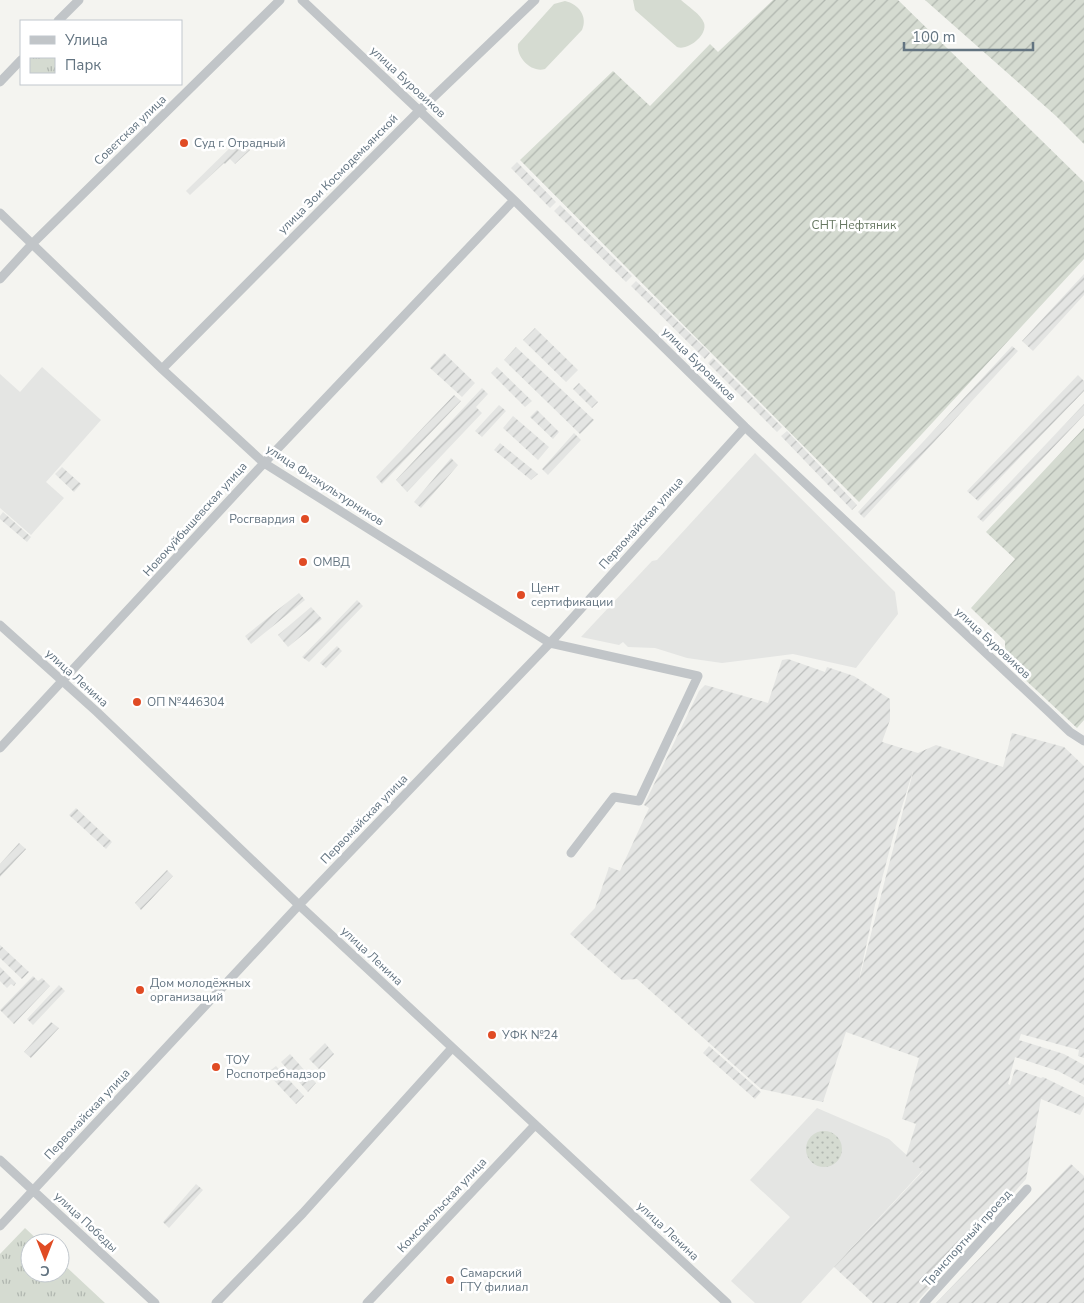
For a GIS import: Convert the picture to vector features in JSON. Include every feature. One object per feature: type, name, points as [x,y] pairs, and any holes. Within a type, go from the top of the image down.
[{"type":"street","points":[[59,20],[79,0]]},
{"type":"street","name":"Советская улица","points":[[0,279],[32,244],[280,0]]},
{"type":"street","name":"улица Буровиков","points":[[302,0],[514,200],[745,426],[991,660],[1070,732],[1084,741]]},
{"type":"street","name":"улица Зои Космодемьянской","points":[[162,369],[420,110],[535,0]]},
{"type":"street","points":[[0,82],[20,61]]},
{"type":"street","name":"Новокуйбышевская улица","points":[[0,748],[264,463],[514,200]]},
{"type":"street","name":"улица Физкультурников","points":[[0,213],[162,369],[264,463],[550,643],[698,676],[639,801],[614,797],[571,853]]},
{"type":"street","name":"Первомайская улица","points":[[0,1226],[299,905],[550,643],[745,426]]},
{"type":"street","name":"улица Ленина","points":[[0,625],[96,712],[299,905],[728,1303]]},
{"type":"street","points":[[216,1303],[303,1213],[452,1048]]},
{"type":"street","name":"Комсомольская улица","points":[[367,1303],[535,1125]]},
{"type":"street","name":"улица Победы","points":[[0,1160],[154,1303]]},
{"type":"street","name":"Транспортный проезд","points":[[924,1303],[1027,1189]]},
{"type":"shaded area","points":[[239,139],[250,150],[235,164],[230,159],[224,163],[190,195],[186,191]]},
{"type":"shaded area","points":[[517,162],[556,202],[550,208],[511,168]]},
{"type":"shaded area","points":[[560,205],[632,276],[626,282],[554,211]]},
{"type":"shaded area","points":[[1084,274],[1084,295],[1033,351],[1022,341]]},
{"type":"shaded area","points":[[636,281],[710,353],[705,359],[631,286]]},
{"type":"shaded area","points":[[535,328],[578,370],[566,382],[523,340]]},
{"type":"shaded area","points":[[1012,346],[1018,351],[864,518],[858,512]]},
{"type":"shaded area","points":[[516,347],[594,420],[580,434],[504,360]]},
{"type":"shaded area","points":[[444,353],[475,383],[462,397],[430,368]]},
{"type":"shaded area","points":[[713,358],[782,427],[777,432],[708,363]]},
{"type":"shaded area","points":[[42,367],[101,420],[46,482],[64,498],[31,535],[0,508],[0,374],[20,392]]},
{"type":"shaded area","points":[[497,367],[532,401],[525,407],[491,373]]},
{"type":"shaded area","points":[[1078,375],[1084,381],[1084,391],[978,501],[967,491]]},
{"type":"shaded area","points":[[579,383],[598,402],[592,408],[573,389]]},
{"type":"shaded area","points":[[482,388],[488,394],[476,407],[482,413],[407,492],[396,480]]},
{"type":"shaded area","points":[[454,395],[461,401],[382,484],[376,477]]},
{"type":"shaded area","points":[[1084,404],[1084,415],[983,522],[977,517]]},
{"type":"shaded area","points":[[499,405],[506,411],[482,437],[475,431]]},
{"type":"shaded area","points":[[537,410],[559,432],[553,439],[530,417]]},
{"type":"shaded area","points":[[513,416],[549,447],[538,460],[503,428]]},
{"type":"shaded area","points":[[787,431],[857,505],[852,510],[781,436]]},
{"type":"shaded area","points":[[574,433],[581,440],[548,475],[542,469]]},
{"type":"shaded area","points":[[500,443],[538,474],[531,480],[494,450]]},
{"type":"shaded area","points":[[755,453],[895,592],[898,614],[856,668],[793,654],[722,663],[687,658],[655,648],[628,647],[623,642],[619,645],[581,637],[652,561],[657,560]]},
{"type":"shaded area","points":[[451,458],[458,465],[421,508],[414,502]]},
{"type":"shaded area","points":[[62,467],[81,484],[74,492],[55,474]]},
{"type":"shaded area","points":[[3,512],[31,537],[27,542],[0,519]]},
{"type":"shaded area","points":[[299,593],[305,600],[251,644],[245,636]]},
{"type":"shaded area","points":[[357,600],[363,606],[309,662],[302,657]]},
{"type":"shaded area","points":[[311,607],[322,619],[288,647],[278,635]]},
{"type":"shaded area","points":[[337,646],[342,651],[326,668],[320,663]]},
{"type":"shaded area","points":[[788,659],[825,672],[827,667],[854,676],[890,699],[890,720],[882,742],[918,753],[936,745],[1003,767],[1012,733],[1064,747],[1084,766],[1084,1058],[1078,1056],[1079,1050],[1021,1034],[1019,1040],[1064,1054],[1084,1065],[1084,1085],[1058,1071],[1015,1057],[1008,1084],[1010,1085],[1015,1069],[1041,1078],[1043,1077],[1084,1097],[1084,1107],[1080,1115],[1041,1099],[1026,1179],[916,1303],[873,1303],[834,1267],[923,1171],[906,1156],[916,1124],[902,1119],[919,1058],[846,1032],[823,1102],[761,1089],[637,979],[622,980],[570,934],[595,908],[609,867],[620,871],[649,808],[644,805],[699,691],[705,685],[768,703],[782,660]],"holes":[[[913,771],[858,984],[875,905]]]},
{"type":"shaded area","points":[[76,808],[112,842],[106,849],[69,815]]},
{"type":"shaded area","points":[[19,843],[26,849],[0,877],[0,864]]},
{"type":"shaded area","points":[[167,870],[173,876],[141,910],[135,903]]},
{"type":"shaded area","points":[[0,945],[29,972],[22,979],[0,958]]},
{"type":"shaded area","points":[[0,967],[16,983],[14,986],[11,984],[7,988],[0,981]]},
{"type":"shaded area","points":[[33,976],[38,981],[42,978],[50,986],[14,1024],[0,1010]]},
{"type":"shaded area","points":[[59,985],[65,991],[33,1025],[27,1019]]},
{"type":"shaded area","points":[[51,1022],[59,1028],[31,1058],[24,1052]]},
{"type":"shaded area","points":[[325,1043],[334,1054],[319,1069],[309,1059]]},
{"type":"shaded area","points":[[709,1046],[761,1092],[755,1099],[703,1053]]},
{"type":"shaded area","points":[[290,1054],[316,1083],[308,1092],[281,1062]]},
{"type":"shaded area","points":[[276,1066],[304,1096],[296,1104],[267,1073]]},
{"type":"shaded area","points":[[817,1108],[889,1139],[923,1170],[801,1303],[755,1303],[731,1281],[790,1217],[750,1180]]},
{"type":"shaded area","points":[[1071,1164],[1084,1176],[1084,1303],[936,1303]]},
{"type":"shaded area","points":[[196,1184],[203,1190],[169,1228],[163,1222]]},
{"type":"green space","points":[[633,0],[681,0],[697,13],[702,20],[704,23],[703,32],[696,41],[686,47],[677,47],[635,10]]},
{"type":"green space","name":"СНТ Нефтяник","points":[[773,0],[898,0],[1084,182],[1084,259],[859,502],[520,160],[613,71],[650,106],[710,44],[718,52]]},
{"type":"green space","points":[[925,0],[1084,0],[1084,144],[1056,116]]},
{"type":"green space","points":[[565,1],[574,5],[581,12],[584,20],[582,30],[545,69],[540,70],[530,67],[522,59],[518,44],[554,4]]},
{"type":"green space","points":[[1084,428],[1084,720],[1077,728],[1005,661],[1005,641],[971,608],[1015,559],[986,532]]},
{"type":"green space","points":[[824,1131],[831,1132],[837,1136],[841,1142],[841,1156],[837,1162],[831,1166],[824,1167],[817,1166],[811,1162],[807,1156],[806,1149],[807,1142],[811,1136],[817,1132]]},
{"type":"green space","points":[[25,1228],[30,1233],[20,1233]]},
{"type":"green space","points":[[20,1233],[20,1283],[70,1283],[70,1270],[105,1303],[0,1303],[0,1254]]},
{"type":"place","name":"Суд г. Отрадный","points":[[184,143]]},
{"type":"place","name":"Росгвардия","points":[[305,519]]},
{"type":"place","name":"ОМВД","points":[[303,562]]},
{"type":"place","name":"Цент сертификации","points":[[521,595]]},
{"type":"place","name":"ОП №446304","points":[[137,702]]},
{"type":"place","name":"Дом молодёжных организаций","points":[[140,990]]},
{"type":"place","name":"УФК №24","points":[[492,1035]]},
{"type":"place","name":"ТОУ Роспотребнадзор","points":[[216,1067]]},
{"type":"place","name":"Самарский ГТУ филиал","points":[[450,1280]]}]
